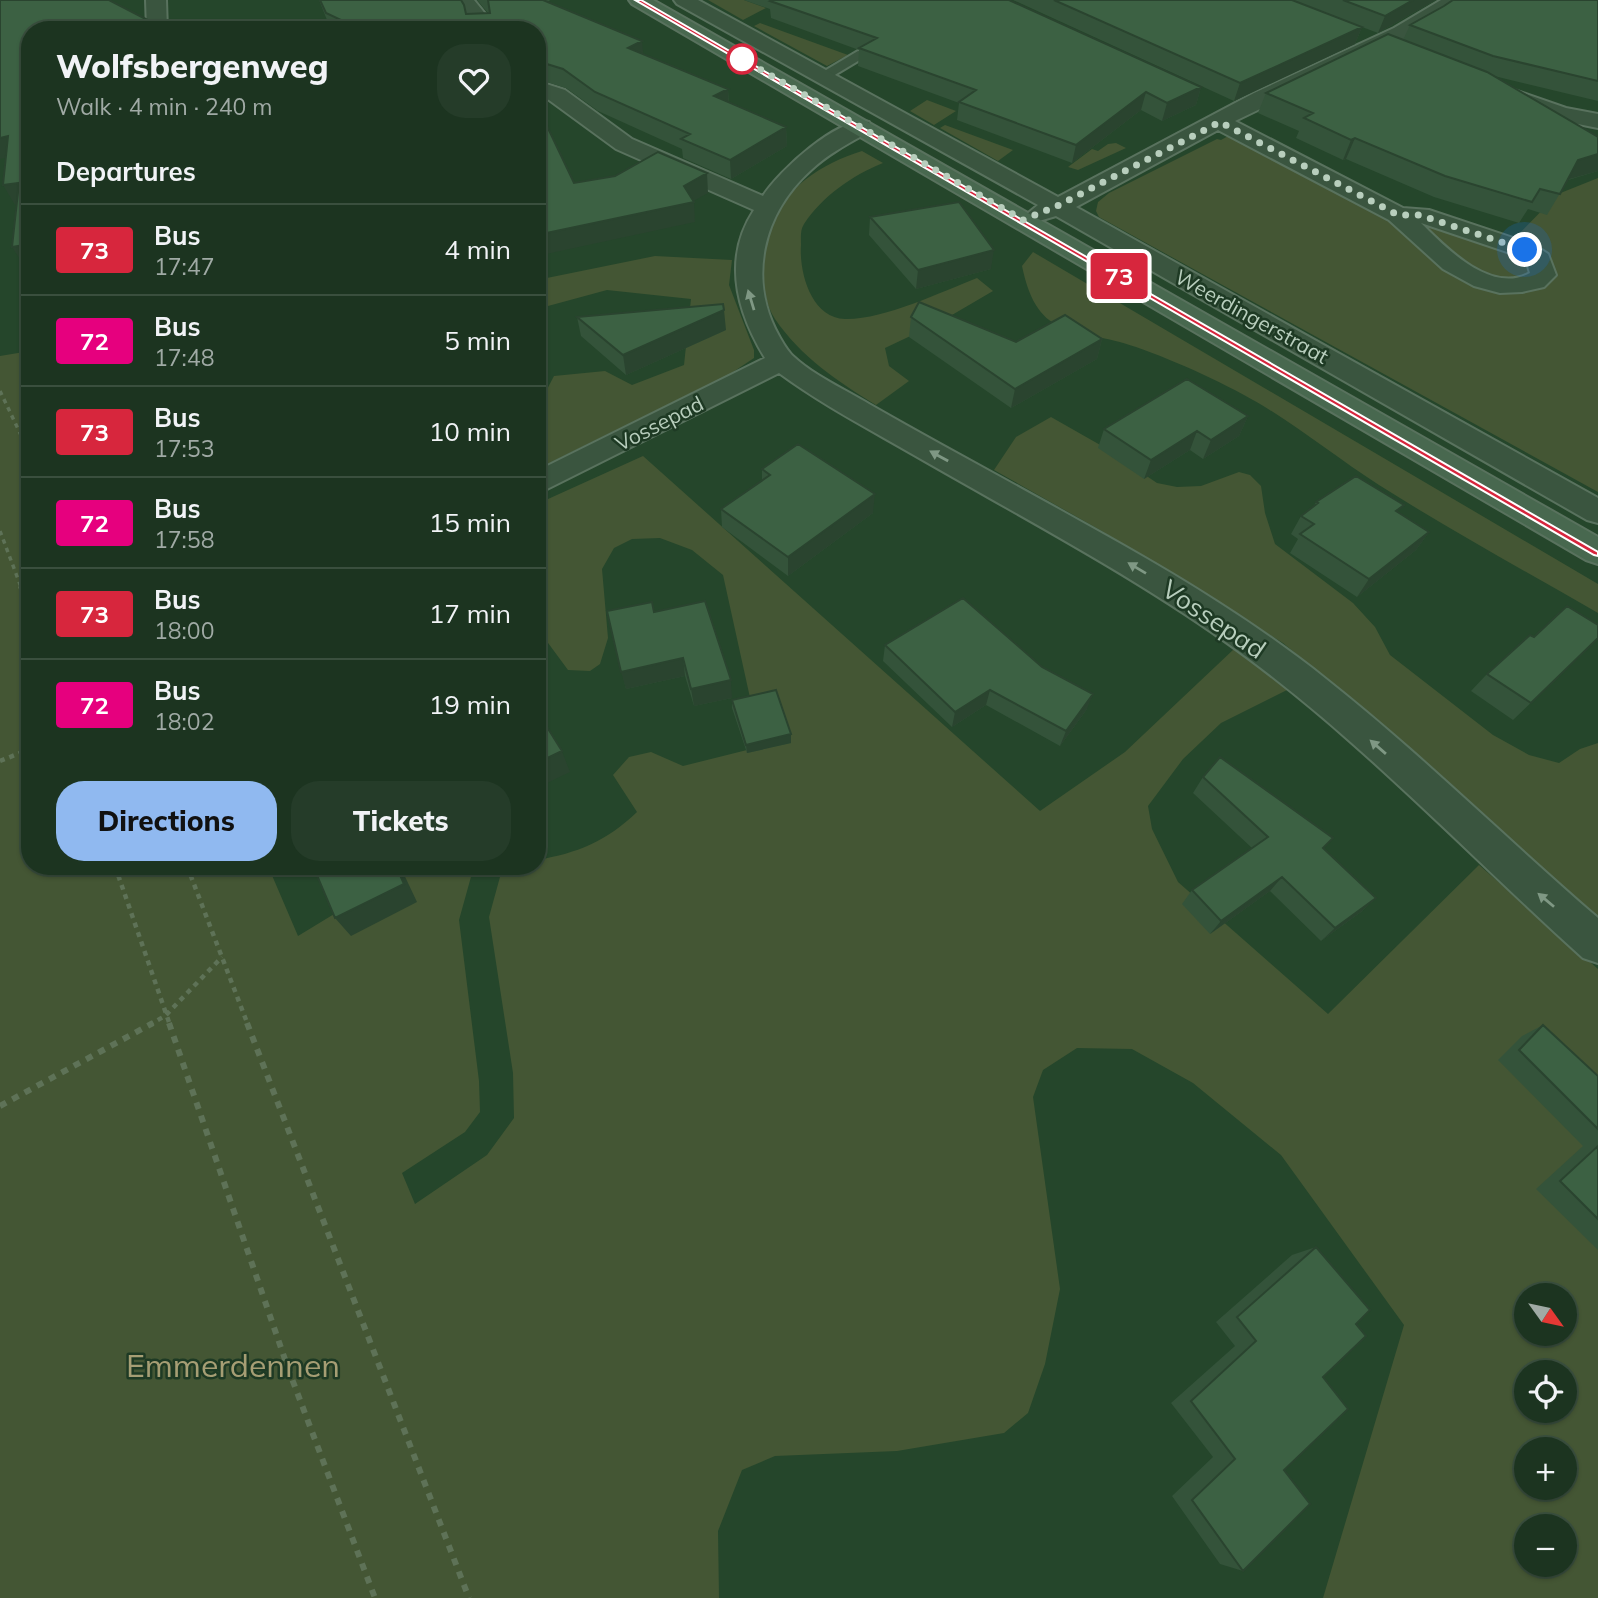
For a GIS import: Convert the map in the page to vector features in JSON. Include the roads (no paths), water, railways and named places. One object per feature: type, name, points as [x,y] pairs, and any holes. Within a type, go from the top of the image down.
[{"type":"main road","name":"Weerdingerstraat","points":[[644,1],[852,132],[1023,220],[1598,552]]},
{"type":"street","points":[[156,0],[157,21]]},
{"type":"street","points":[[464,0],[481,21]]},
{"type":"street","name":"Weerdingerstraat","points":[[684,0],[1057,206],[1598,512]]},
{"type":"street","points":[[1023,220],[1057,206],[1222,112],[1377,45],[1454,0]]},
{"type":"street","points":[[1352,35],[1402,54]]},
{"type":"street","points":[[1487,86],[1561,114],[1598,121]]},
{"type":"street","points":[[546,91],[557,95],[624,144],[765,206]]},
{"type":"street","points":[[1222,112],[1398,215],[1446,259],[1472,277],[1495,285],[1512,286],[1527,285],[1543,275],[1539,260],[1507,242],[1420,215],[1398,215]]},
{"type":"street","points":[[1561,114],[1598,139]]},
{"type":"street","name":"Vossepad","points":[[852,132],[797,169],[765,206],[747,260],[747,285],[755,314],[780,361],[861,412],[1136,567],[1270,656],[1331,705],[1528,885],[1598,944]]},
{"type":"street","name":"Vossepad","points":[[546,479],[780,361]]},
{"type":"lane","points":[[823,76],[858,55]]},
{"type":"park label","name":"Emmerdennen","points":[[233,1365]]}]
